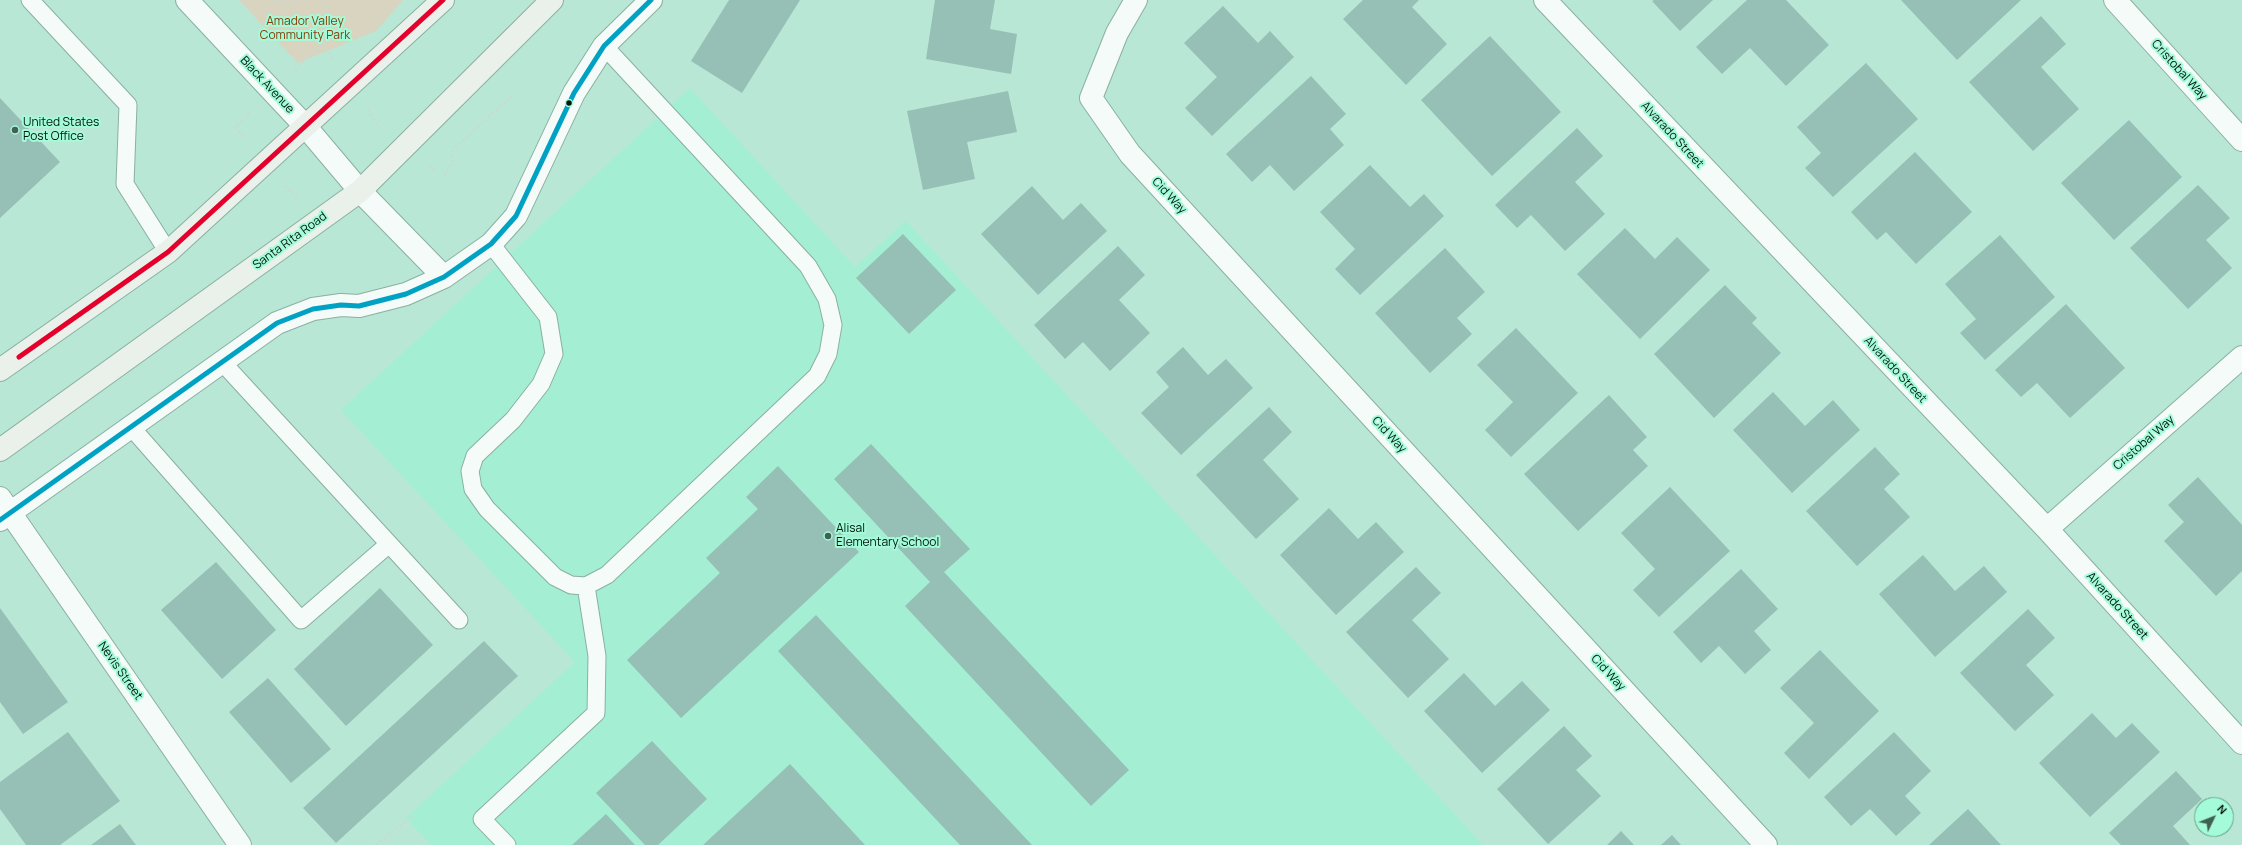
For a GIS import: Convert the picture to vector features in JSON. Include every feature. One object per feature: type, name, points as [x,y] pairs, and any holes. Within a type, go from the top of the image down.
[{"type":"main road","points":[[0,370],[168,252],[443,0]]},
{"type":"main road","name":"Santa Rita Road","points":[[0,450],[360,191],[552,0]]},
{"type":"street","name":"Black Avenue","points":[[186,0],[306,127],[360,191],[444,277]]},
{"type":"street","points":[[3,510],[131,427],[277,323],[313,309],[341,305],[359,306],[406,294],[444,277],[491,244],[516,216],[574,93],[604,46],[651,0]]},
{"type":"street","name":"Cid Way","points":[[1136,0],[1117,33],[1091,98],[1130,154],[1766,845]]},
{"type":"street","name":"Alvarado Street","points":[[1545,0],[2046,529],[2242,743]]},
{"type":"street","name":"Cristobal Way","points":[[2115,0],[2242,140]]},
{"type":"street","name":"Cristobal Way","points":[[2046,529],[2242,357]]},
{"type":"street","name":"Nevis Street","points":[[3,510],[240,845]]},
{"type":"lane","points":[[30,0],[128,105],[125,184],[168,252]]},
{"type":"lane","points":[[491,244],[548,317],[554,354],[541,384],[513,420],[475,456],[470,472],[473,489],[487,509],[555,577],[571,585],[586,586],[607,575],[817,376],[828,354],[833,325],[827,299],[808,266],[604,46]]},
{"type":"lane","points":[[222,362],[459,620]]},
{"type":"lane","points":[[131,427],[302,620],[389,544]]},
{"type":"lane","points":[[507,845],[482,819],[596,713],[597,656],[586,586]]},
{"type":"path","points":[[272,0],[291,5],[301,0]]},
{"type":"path","points":[[323,43],[324,0]]},
{"type":"path","points":[[445,175],[453,160],[452,155],[455,148],[513,95]]},
{"type":"path","points":[[376,845],[414,815]]},
{"type":"shaded area","name":"Alisal Elementary School","points":[[690,88],[855,267],[906,221],[1483,845],[431,845],[406,818],[575,662],[341,410]]},
{"type":"green space","name":"Amador Valley Community Park","points":[[239,0],[403,0],[376,31],[298,63]]},
{"type":"building","points":[[729,0],[800,0],[742,93],[691,61]]},
{"type":"building","points":[[935,0],[995,0],[990,29],[1017,34],[1011,74],[926,59]]},
{"type":"building","points":[[1363,0],[1419,0],[1412,7],[1447,44],[1406,85],[1343,19]]},
{"type":"building","points":[[1713,0],[1680,31],[1652,1]]},
{"type":"building","points":[[1747,0],[1786,0],[1829,45],[1786,86],[1750,48],[1722,74],[1696,47]]},
{"type":"building","points":[[1901,0],[2021,0],[1957,60]]},
{"type":"building","points":[[1223,6],[1258,43],[1270,31],[1294,57],[1212,136],[1185,108],[1217,77],[1184,43]]},
{"type":"building","points":[[2041,16],[2066,44],[2041,67],[2079,109],[2033,151],[1969,82]]},
{"type":"building","points":[[1490,36],[1561,112],[1492,176],[1421,100]]},
{"type":"building","points":[[1866,63],[1918,119],[1833,197],[1805,168],[1821,153],[1797,127]]},
{"type":"building","points":[[1311,76],[1346,114],[1330,129],[1344,145],[1294,191],[1270,165],[1252,182],[1226,154]]},
{"type":"building","points":[[1008,91],[1017,132],[967,142],[975,179],[923,190],[907,111]]},
{"type":"building","name":"United States Post Office","points":[[0,98],[60,162],[0,218]]},
{"type":"building","points":[[2129,120],[2182,177],[2114,240],[2061,183]]},
{"type":"building","points":[[1577,128],[1603,156],[1575,182],[1605,214],[1565,251],[1531,215],[1517,228],[1495,205]]},
{"type":"building","points":[[1915,152],[1972,212],[1916,264],[1886,232],[1877,240],[1851,212]]},
{"type":"building","points":[[1370,165],[1410,207],[1424,194],[1444,216],[1360,295],[1335,269],[1355,249],[1320,212]]},
{"type":"building","points":[[2198,185],[2230,218],[2206,240],[2232,268],[2188,309],[2130,248]]},
{"type":"building","points":[[1032,186],[1063,220],[1081,203],[1107,231],[1038,295],[981,234]]},
{"type":"building","points":[[1625,228],[1655,259],[1677,237],[1710,270],[1640,339],[1577,274]]},
{"type":"building","points":[[903,234],[956,290],[909,334],[856,278]]},
{"type":"building","points":[[2000,235],[2055,297],[1985,360],[1960,333],[1976,319],[1945,284]]},
{"type":"building","points":[[1118,246],[1145,275],[1119,300],[1150,333],[1110,371],[1083,342],[1065,359],[1034,325]]},
{"type":"building","points":[[1445,248],[1485,292],[1457,318],[1472,334],[1430,373],[1375,313]]},
{"type":"building","points":[[1725,285],[1757,318],[1752,323],[1781,353],[1714,418],[1654,354]]},
{"type":"building","points":[[2066,304],[2125,368],[2070,418],[2037,383],[2021,397],[1995,370]]},
{"type":"building","points":[[1516,328],[1578,393],[1511,457],[1485,430],[1513,402],[1477,365]]},
{"type":"building","points":[[1183,347],[1208,375],[1226,359],[1253,388],[1181,455],[1141,413],[1169,387],[1156,372]]},
{"type":"building","points":[[1773,392],[1805,426],[1833,400],[1860,430],[1792,493],[1733,430]]},
{"type":"building","points":[[1609,395],[1647,437],[1633,450],[1648,466],[1578,531],[1524,474]]},
{"type":"building","points":[[1269,407],[1292,432],[1263,460],[1299,499],[1256,539],[1196,475]]},
{"type":"building","points":[[871,444],[970,549],[944,572],[1129,770],[1091,806],[905,606],[930,582],[834,479]]},
{"type":"building","points":[[1875,447],[1900,474],[1884,489],[1910,517],[1857,566],[1806,511]]},
{"type":"building","points":[[778,466],[859,552],[681,718],[627,660],[720,573],[706,558],[758,509],[746,497]]},
{"type":"building","points":[[2198,477],[2242,525],[2242,571],[2216,596],[2164,541],[2184,522],[2168,505]]},
{"type":"building","points":[[1670,487],[1730,551],[1659,617],[1633,590],[1655,569],[1621,533]]},
{"type":"building","points":[[1329,508],[1358,539],[1376,522],[1404,552],[1336,615],[1280,555]]},
{"type":"building","points":[[1923,555],[1955,591],[1984,566],[2007,592],[1935,657],[1879,594]]},
{"type":"building","points":[[216,562],[276,630],[222,679],[161,610]]},
{"type":"building","points":[[1416,567],[1441,593],[1412,620],[1449,659],[1408,698],[1346,632]]},
{"type":"building","points":[[1741,569],[1778,609],[1754,631],[1771,650],[1745,674],[1719,646],[1701,663],[1673,632]]},
{"type":"building","points":[[380,588],[433,645],[346,726],[294,669]]},
{"type":"building","points":[[0,608],[68,702],[23,734],[0,702]]},
{"type":"building","points":[[2028,609],[2055,638],[2026,665],[2054,695],[2015,731],[1960,673]]},
{"type":"building","points":[[816,615],[1032,845],[960,845],[778,651]]},
{"type":"building","points":[[484,641],[518,676],[336,843],[303,808]]},
{"type":"building","points":[[1820,650],[1879,711],[1809,779],[1784,753],[1814,723],[1780,688]]},
{"type":"building","points":[[1464,673],[1495,706],[1522,681],[1550,710],[1482,773],[1424,711]]},
{"type":"building","points":[[268,678],[331,749],[291,783],[229,712]]},
{"type":"building","points":[[2092,713],[2116,738],[2132,723],[2160,752],[2090,817],[2039,763]]},
{"type":"building","points":[[1564,726],[1592,756],[1576,770],[1601,796],[1548,844],[1497,789]]},
{"type":"building","points":[[68,732],[120,801],[60,845],[26,845],[0,809],[0,782]]},
{"type":"building","points":[[1894,732],[1931,771],[1905,796],[1921,813],[1896,836],[1870,809],[1851,826],[1824,797]]},
{"type":"building","points":[[652,741],[707,799],[658,845],[645,845],[596,793]]},
{"type":"building","points":[[790,764],[865,845],[703,845]]},
{"type":"building","points":[[2176,771],[2200,797],[2194,797],[2194,806],[2173,826],[2190,845],[2121,845],[2109,833]]},
{"type":"building","points":[[1968,809],[2001,845],[1929,845]]},
{"type":"building","points":[[606,814],[635,845],[572,845]]},
{"type":"building","points":[[120,824],[136,845],[91,845]]},
{"type":"building","points":[[1621,831],[1634,845],[1607,845]]},
{"type":"building","points":[[1672,835],[1681,845],[1661,845]]},
{"type":"transit line","points":[[19,357],[168,252],[443,0]]},
{"type":"transit line","points":[[0,520],[277,323],[313,309],[341,305],[359,306],[406,294],[444,277],[491,244],[516,216],[574,93],[604,46],[651,0]]},
{"type":"place","name":"United States Post Office","points":[[15,130]]},
{"type":"place","name":"Alisal Elementary School","points":[[828,536]]}]
